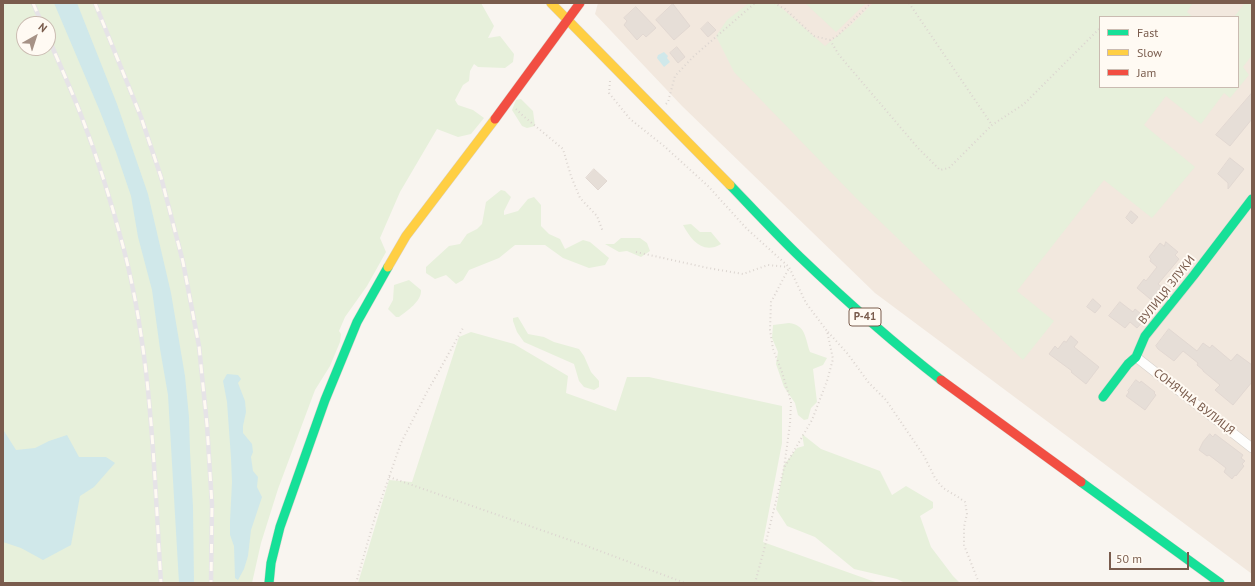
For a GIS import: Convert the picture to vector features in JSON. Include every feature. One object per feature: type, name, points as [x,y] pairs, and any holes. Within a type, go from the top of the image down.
[{"type":"main road","name":"Р-41","points":[[551,3],[799,256],[869,321],[945,383],[1220,583]]},
{"type":"main road","points":[[269,583],[271,563],[283,520],[325,400],[357,322],[406,236],[509,101],[580,3]]},
{"type":"main road","name":"ВУЛИЦЯ ЗЛУКИ","points":[[1103,397],[1128,364],[1136,357],[1145,336],[1252,199]]},
{"type":"street","name":"СОНЯЧНА ВУЛИЦЯ","points":[[1136,357],[1252,448]]},
{"type":"path","points":[[658,112],[668,102],[676,76],[680,71],[694,56],[755,3]]},
{"type":"path","points":[[774,3],[785,9],[814,36],[830,40],[837,36],[870,3]]},
{"type":"path","points":[[909,3],[992,125]]},
{"type":"path","points":[[830,40],[839,56],[918,148],[940,170],[949,168],[992,125],[1024,104],[1099,29]]},
{"type":"path","points":[[611,65],[609,93],[630,119],[664,146],[708,186],[747,229],[789,267],[806,303],[868,383],[886,400],[924,456],[935,478],[943,488],[965,502],[967,514],[964,527],[964,545],[979,583]]},
{"type":"path","points":[[509,101],[521,114],[563,149],[571,176],[580,198],[597,216],[603,232]]},
{"type":"path","points":[[636,252],[743,274],[768,265],[789,267]]},
{"type":"path","points":[[755,583],[784,468],[790,424],[791,402],[773,349],[770,330],[771,302],[789,267]]},
{"type":"path","points":[[356,583],[374,517],[401,443],[426,394],[463,328]]},
{"type":"path","points":[[784,468],[812,420],[827,381],[833,359],[827,332]]},
{"type":"path","points":[[389,476],[685,583]]},
{"type":"shaded area","points":[[598,3],[1252,3],[1252,574],[875,293],[682,106],[595,14]]},
{"type":"green space","points":[[3,3],[481,3],[494,26],[488,38],[500,36],[514,54],[513,62],[505,68],[478,67],[474,64],[470,71],[469,81],[463,85],[455,100],[458,105],[473,110],[484,118],[471,134],[458,137],[437,129],[400,192],[380,238],[386,252],[367,286],[345,317],[339,331],[341,334],[340,342],[330,366],[315,390],[278,489],[261,543],[252,583],[3,583]]},
{"type":"green space","points":[[749,3],[776,3],[825,46],[851,25],[873,3],[1193,3],[1187,12],[1192,16],[1099,16],[1099,88],[1238,88],[1230,98],[1224,93],[1201,124],[1166,96],[1144,125],[1195,167],[1152,218],[1104,180],[1017,291],[1054,321],[1023,360],[856,198],[734,72],[716,36],[727,20]]},
{"type":"green space","points":[[805,3],[866,3],[836,32]]},
{"type":"green space","points":[[1245,3],[1252,3],[1252,55],[1243,67],[1249,75],[1239,87],[1239,16],[1235,16]]},
{"type":"green space","points":[[521,99],[533,111],[535,126],[527,128],[522,126],[512,110],[516,100]]},
{"type":"green space","points":[[501,190],[505,191],[511,197],[504,211],[504,215],[518,211],[528,199],[534,197],[541,205],[541,226],[549,234],[560,239],[565,249],[583,240],[590,242],[609,258],[605,265],[589,268],[563,258],[545,245],[515,245],[499,258],[469,270],[463,280],[456,284],[446,275],[435,279],[426,273],[426,267],[449,246],[460,244],[467,234],[477,229],[482,224],[486,202]]},
{"type":"green space","points":[[691,224],[700,232],[711,232],[721,244],[709,248],[698,244],[690,236],[683,225]]},
{"type":"green space","points":[[621,238],[640,238],[647,243],[650,251],[641,257],[627,251],[619,252],[605,244],[614,244]]},
{"type":"green space","points":[[409,280],[421,290],[421,294],[417,302],[399,317],[396,317],[388,309],[393,300],[394,285]]},
{"type":"green space","points":[[518,317],[528,334],[544,337],[554,342],[579,349],[591,372],[599,381],[599,387],[594,390],[584,387],[579,381],[574,364],[524,342],[517,332],[513,321],[513,318]]},
{"type":"green space","points":[[789,323],[795,324],[802,329],[810,352],[827,358],[823,365],[813,369],[817,402],[811,408],[808,419],[804,420],[798,415],[795,403],[784,387],[776,364],[778,352],[772,338],[773,325]]},
{"type":"green space","points":[[471,332],[514,344],[568,376],[566,393],[616,411],[627,377],[649,377],[782,406],[782,443],[763,542],[878,583],[358,583],[389,480],[412,482],[459,337]]},
{"type":"green space","points":[[802,434],[821,449],[880,471],[892,495],[906,486],[933,502],[933,508],[920,516],[931,547],[960,583],[905,583],[897,579],[854,569],[815,537],[787,526],[776,509],[784,465],[797,448],[804,446]]},
{"type":"water","points":[[54,3],[77,3],[117,104],[148,194],[171,293],[185,376],[189,417],[193,507],[194,583],[179,583],[168,395],[152,290],[138,237],[131,196],[99,109]]},
{"type":"water","points":[[664,52],[668,56],[667,58],[670,62],[664,67],[657,58],[658,55]]},
{"type":"water","points":[[227,374],[238,375],[241,379],[238,383],[245,401],[246,412],[243,433],[252,444],[253,452],[251,457],[253,471],[258,477],[257,487],[262,497],[251,530],[248,556],[244,569],[238,580],[235,578],[234,546],[230,535],[232,482],[231,458],[227,402],[223,381]]},
{"type":"water","points":[[3,430],[16,450],[35,448],[49,441],[67,435],[79,457],[106,457],[115,463],[94,487],[80,496],[71,545],[43,560],[21,548],[3,542]]},
{"type":"building","points":[[673,4],[690,26],[674,40],[656,20]]},
{"type":"building","points":[[636,7],[656,28],[646,37],[643,34],[637,40],[624,25],[627,21],[624,18]]},
{"type":"building","points":[[708,22],[716,30],[708,37],[701,29]]},
{"type":"building","points":[[677,47],[685,57],[678,63],[670,53]]},
{"type":"building","points":[[1252,93],[1252,119],[1230,146],[1216,135]]},
{"type":"building","points":[[1230,158],[1244,169],[1228,189],[1228,183],[1218,174]]},
{"type":"building","points":[[594,169],[607,181],[598,190],[586,178]]},
{"type":"building","points":[[1131,211],[1138,217],[1132,224],[1126,218]]},
{"type":"building","points":[[1166,242],[1178,252],[1175,255],[1179,259],[1158,284],[1164,289],[1161,293],[1163,294],[1155,303],[1137,288],[1144,279],[1146,281],[1157,267],[1150,261],[1151,259],[1149,257],[1160,243],[1164,246]]},
{"type":"building","points":[[1093,299],[1101,306],[1095,313],[1087,307]]},
{"type":"building","points":[[1120,302],[1133,312],[1135,309],[1146,318],[1137,328],[1130,322],[1125,328],[1109,316]]},
{"type":"building","points":[[1169,329],[1197,351],[1203,343],[1210,348],[1212,345],[1231,361],[1237,354],[1252,365],[1252,382],[1233,405],[1215,390],[1220,385],[1197,365],[1198,363],[1183,351],[1174,361],[1158,349],[1156,346]]},
{"type":"building","points":[[1071,336],[1078,342],[1074,347],[1099,367],[1086,384],[1071,372],[1072,371],[1049,354],[1055,346],[1058,349],[1064,341],[1066,342]]},
{"type":"building","points":[[1136,380],[1140,383],[1141,381],[1155,392],[1154,393],[1156,395],[1145,410],[1126,396]]},
{"type":"building","points":[[1210,434],[1213,437],[1215,434],[1243,455],[1241,458],[1245,461],[1242,464],[1244,466],[1232,479],[1224,472],[1226,468],[1209,455],[1207,456],[1199,450],[1203,442]]},
{"type":"railway","points":[[33,3],[39,16]]},
{"type":"railway","points":[[95,3],[141,117],[161,177],[183,262],[199,346],[207,425],[212,505],[211,583]]},
{"type":"railway","points":[[56,56],[77,105],[99,165],[124,250],[133,291],[141,332],[150,415],[154,457],[161,583]]},
{"type":"traffic: fast","points":[[730,185],[791,248],[834,289],[887,336],[941,380]]},
{"type":"traffic: fast","points":[[1103,397],[1128,364],[1136,357],[1145,336],[1252,199]]},
{"type":"traffic: fast","points":[[269,583],[271,563],[280,527],[325,400],[357,322],[388,267]]},
{"type":"traffic: fast","points":[[1081,482],[1220,583]]},
{"type":"traffic: slow","points":[[551,3],[730,185]]},
{"type":"traffic: slow","points":[[388,267],[406,236],[495,119]]},
{"type":"traffic: jam","points":[[495,119],[580,3]]},
{"type":"traffic: jam","points":[[941,380],[1081,482]]}]
